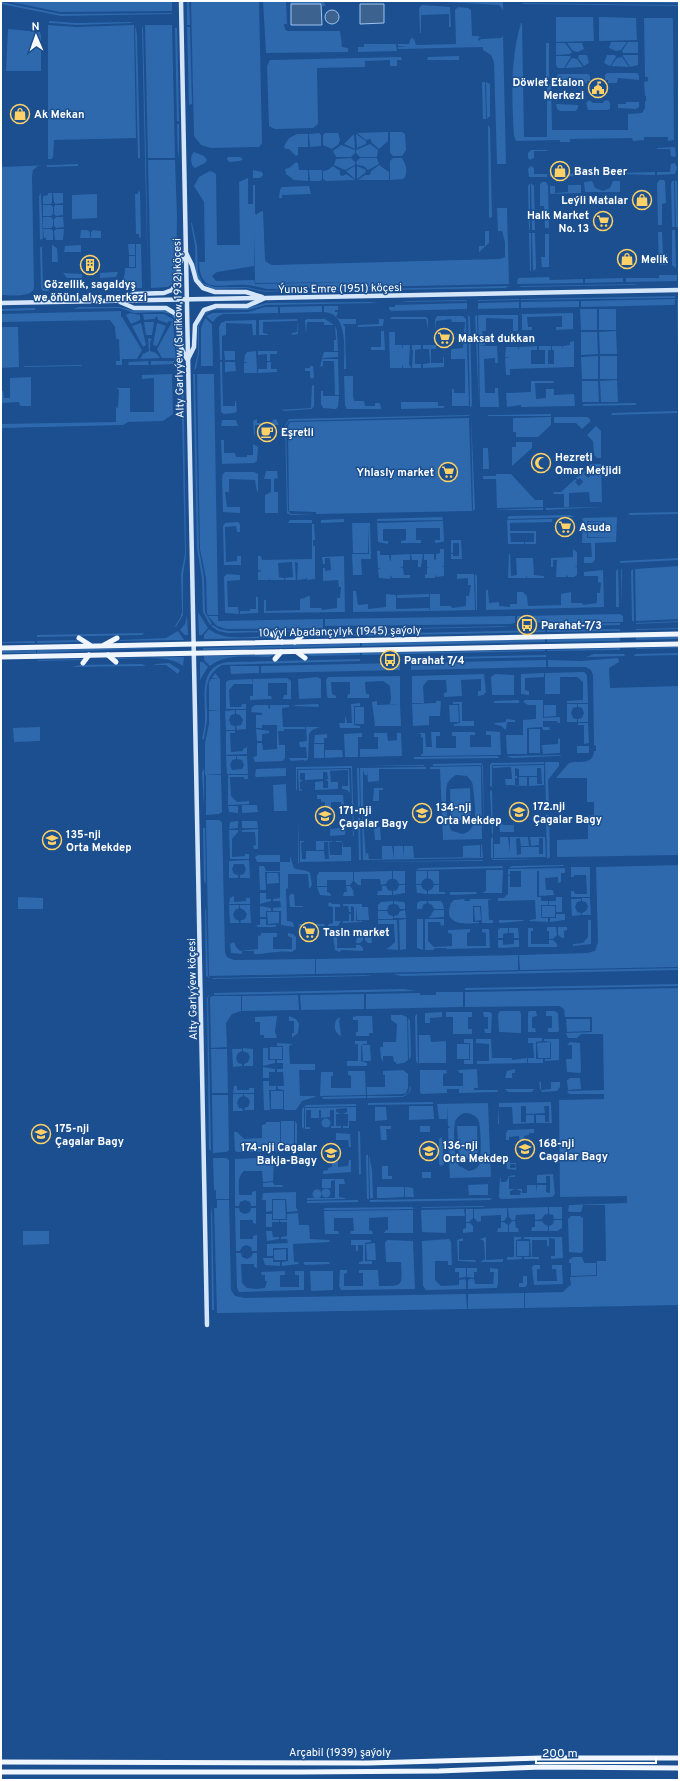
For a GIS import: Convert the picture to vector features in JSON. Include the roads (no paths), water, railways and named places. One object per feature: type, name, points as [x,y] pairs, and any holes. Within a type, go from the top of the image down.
[{"type":"main road","points":[[295,642],[305,633]]},
{"type":"main road","points":[[272,634],[282,642]]},
{"type":"main road","name":"10 ýyl Abadançylyk (1945) şaýoly","points":[[1,648],[679,634]]},
{"type":"main road","points":[[79,638],[91,646]]},
{"type":"main road","points":[[104,646],[117,638]]},
{"type":"main road","name":"10 ýyl Abadançylyk (1945) şaýoly","points":[[1,657],[679,644]]},
{"type":"main road","points":[[274,659],[282,652]]},
{"type":"main road","points":[[297,652],[305,658]]},
{"type":"main road","points":[[83,663],[89,655]]},
{"type":"main road","points":[[108,655],[116,662]]},
{"type":"main road","name":"Arçabil (1939) şaýoly","points":[[1,1762],[368,1763],[541,1758],[679,1758]]},
{"type":"main road","name":"Arçabil (1939) şaýoly","points":[[1,1772],[300,1772],[542,1768],[679,1768]]},
{"type":"street","name":"Alty Garlyýew (Surikow, 1932) köçesi","points":[[180,1],[194,654]]},
{"type":"street","points":[[186,251],[196,280],[203,288],[215,292],[246,292],[267,298]]},
{"type":"street","points":[[118,301],[134,294],[164,293],[172,290],[178,281],[179,265],[186,251]]},
{"type":"street","name":"Ýunus Emre (1951) köçesi","points":[[1,303],[679,290]]},
{"type":"street","points":[[188,360],[194,347],[195,325],[204,310],[213,306],[247,306],[267,298]]},
{"type":"street","points":[[118,301],[134,308],[163,308],[176,314],[180,323],[181,348],[188,360]]},
{"type":"street","name":"Alty Garlyýew köçesi","points":[[194,654],[207,1325]]},
{"type":"place","name":"Döwlet Etalon Merkezi","points":[[598,88]]},
{"type":"place","name":"Ak Mekan","points":[[20,114]]},
{"type":"place","name":"Bash Beer","points":[[560,171]]},
{"type":"place","name":"Leýli Matalar","points":[[642,200]]},
{"type":"place","name":"Halk Market No. 13","points":[[603,221]]},
{"type":"place","name":"Melik","points":[[627,259]]},
{"type":"place","name":"Gözellik, sagaldyş we öňüni alyş merkezi","points":[[90,265]]},
{"type":"place","name":"Maksat dukkan","points":[[444,338]]},
{"type":"place","name":"Eşretli","points":[[267,432]]},
{"type":"place","name":"Hezreti Omar Metjidi","points":[[541,463]]},
{"type":"place","name":"Yhlasly market","points":[[448,472]]},
{"type":"place","name":"Asuda","points":[[565,527]]},
{"type":"place","name":"Parahat-7/3","points":[[527,625]]},
{"type":"place","name":"Parahat 7/4","points":[[390,660]]},
{"type":"place","name":"172.nji Çagalar Bagy","points":[[519,812]]},
{"type":"place","name":"134-nji Orta Mekdep","points":[[422,813]]},
{"type":"place","name":"171-nji Çagalar Bagy","points":[[325,816]]},
{"type":"place","name":"135-nji Orta Mekdep","points":[[52,840]]},
{"type":"place","name":"Tasin market","points":[[309,932]]},
{"type":"place","name":"175-nji Çagalar Bagy","points":[[41,1134]]},
{"type":"place","name":"168-nji Cagalar Bagy","points":[[525,1149]]},
{"type":"place","name":"136-nji Orta Mekdep","points":[[429,1151]]},
{"type":"place","name":"174-nji Cagalar Bakja-Bagy","points":[[331,1153]]}]
